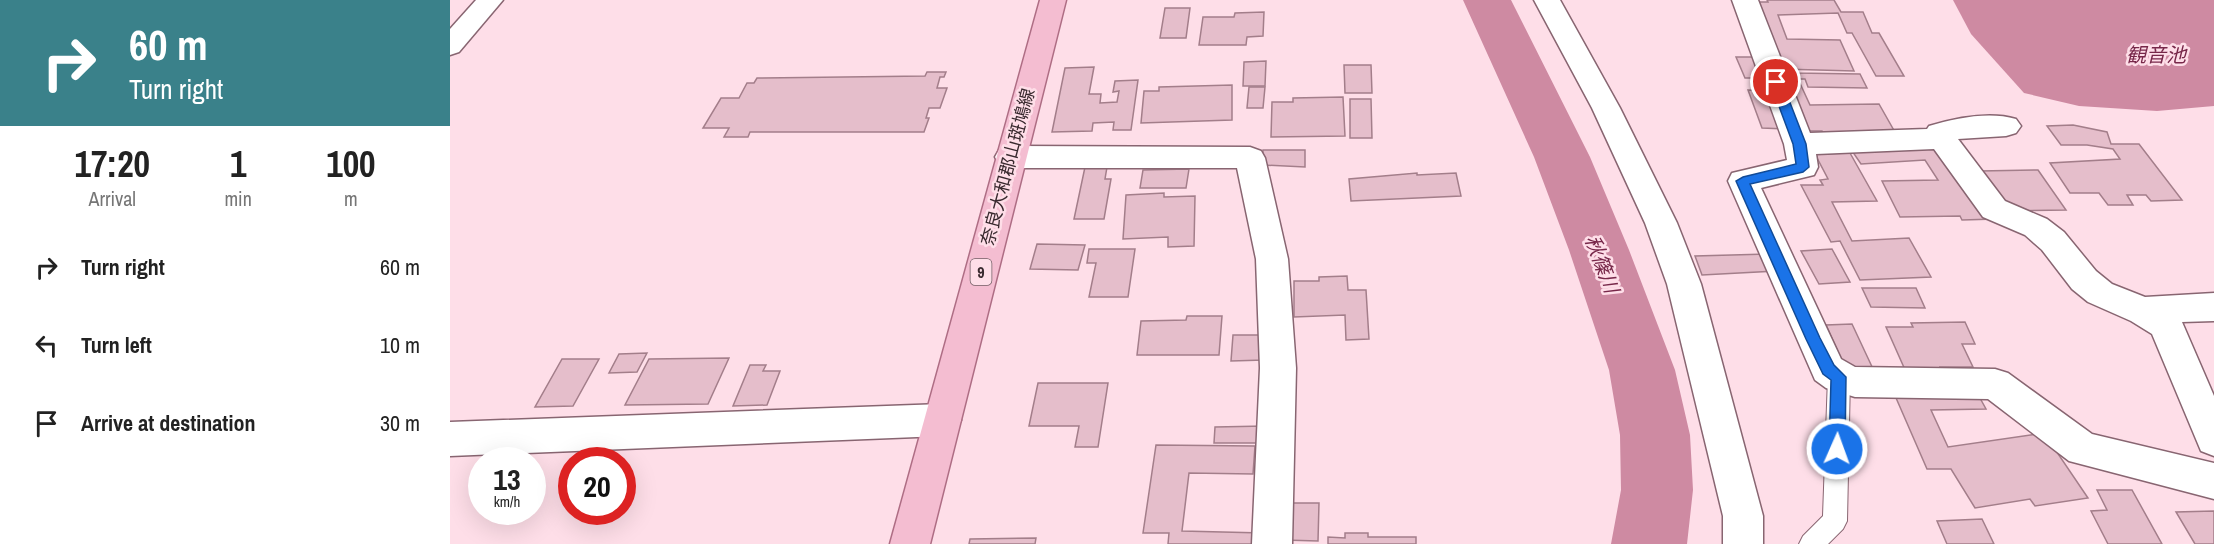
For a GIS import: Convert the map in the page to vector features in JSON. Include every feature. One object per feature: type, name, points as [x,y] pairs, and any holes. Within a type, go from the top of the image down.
[{"type":"main road","name":"奈良大和郡山斑鳩線","points":[[910,544],[1053,0]]},
{"type":"street","points":[[450,46],[490,0]]},
{"type":"street","points":[[1547,0],[1606,108],[1661,223],[1684,284],[1743,516],[1743,544]]},
{"type":"street","points":[[1745,0],[1799,144],[1803,167],[1743,181],[1828,369],[1839,377],[1855,382],[1995,384],[2082,449],[2214,481]]},
{"type":"street","points":[[2006,126],[1970,127],[1939,133],[1941,139],[1994,209],[2036,227],[2053,241],[2084,280],[2100,293],[2143,311],[2166,326],[2214,440]]},
{"type":"street","points":[[1799,144],[1941,139]]},
{"type":"street","points":[[1010,157],[1250,158],[1272,259],[1277,335],[1272,544]]},
{"type":"street","points":[[2143,311],[2214,307]]},
{"type":"street","points":[[450,439],[942,420]]},
{"type":"lane","points":[[1810,544],[1835,521],[1839,377]]},
{"type":"water","name":"観音池","points":[[1953,0],[2214,0],[2214,106],[2157,111],[2079,106],[2024,93],[1971,34]]},
{"type":"building","points":[[1767,0],[1834,0],[1841,12],[1863,12],[1872,33],[1879,33],[1904,76],[1876,76],[1852,33],[1847,33],[1838,13],[1778,15],[1787,39],[1840,40],[1854,71],[1781,69],[1751,2],[1768,2]]},
{"type":"building","points":[[1165,8],[1190,8],[1186,38],[1160,38]]},
{"type":"building","points":[[1264,12],[1263,36],[1247,37],[1246,45],[1199,45],[1203,17],[1234,17],[1235,13]]},
{"type":"building","points":[[1736,57],[1757,57],[1766,78],[1745,78]]},
{"type":"building","points":[[1266,61],[1265,86],[1243,86],[1244,62]]},
{"type":"building","points":[[1344,65],[1371,65],[1372,93],[1345,93]]},
{"type":"building","points":[[1094,67],[1089,94],[1101,94],[1100,103],[1117,102],[1119,91],[1113,92],[1115,81],[1138,80],[1131,130],[1113,130],[1114,122],[1093,123],[1092,131],[1052,132],[1065,68]]},
{"type":"building","points":[[1793,70],[1794,73],[1860,74],[1867,88],[1808,87],[1805,79],[1798,79],[1810,105],[1879,104],[1896,134],[1824,134],[1822,131],[1802,131],[1774,71]]},
{"type":"building","points":[[927,72],[946,72],[944,77],[940,77],[937,88],[947,88],[940,108],[929,108],[926,118],[929,118],[924,132],[750,132],[748,137],[724,137],[729,128],[703,128],[721,98],[739,98],[747,83],[754,83],[757,78],[925,76]]},
{"type":"building","points":[[1232,85],[1232,120],[1141,123],[1144,91],[1159,91],[1159,87]]},
{"type":"building","points":[[1249,87],[1265,87],[1263,108],[1247,108]]},
{"type":"building","points":[[1748,90],[1773,91],[1788,129],[1762,128]]},
{"type":"building","points":[[1343,97],[1345,136],[1271,137],[1272,102],[1293,102],[1293,98]]},
{"type":"building","points":[[1350,99],[1371,99],[1372,138],[1350,138]]},
{"type":"building","points":[[2073,125],[2107,132],[2111,144],[2139,144],[2182,200],[2151,201],[2146,195],[2127,195],[2133,205],[2108,205],[2099,193],[2070,193],[2050,163],[2120,159],[2113,149],[2087,145],[2061,145],[2047,126]]},
{"type":"building","points":[[1929,143],[1939,156],[1952,155],[1995,219],[1962,220],[1960,216],[1900,217],[1882,181],[1938,180],[1925,160],[1861,164],[1850,148]]},
{"type":"building","points":[[1263,150],[1305,150],[1305,167],[1262,165]]},
{"type":"building","points":[[1850,153],[1877,201],[1832,202],[1852,241],[1909,238],[1931,277],[1860,280],[1840,241],[1831,242],[1801,185],[1823,185],[1820,180],[1828,179],[1815,154]]},
{"type":"building","points":[[1085,167],[1107,167],[1105,179],[1111,179],[1104,219],[1074,219]]},
{"type":"building","points":[[1189,169],[1186,188],[1140,188],[1143,170]]},
{"type":"building","points":[[2038,170],[2066,210],[2005,211],[1980,171]]},
{"type":"building","points":[[1417,173],[1417,175],[1456,173],[1461,196],[1351,201],[1349,179]]},
{"type":"building","points":[[1164,193],[1164,197],[1195,196],[1194,246],[1168,247],[1168,237],[1123,239],[1126,195]]},
{"type":"building","points":[[1037,244],[1085,245],[1078,270],[1030,269]]},
{"type":"building","points":[[1089,249],[1135,249],[1128,297],[1089,297],[1096,263],[1087,263]]},
{"type":"building","points":[[1832,249],[1850,282],[1819,284],[1801,251]]},
{"type":"building","points":[[1768,254],[1776,271],[1702,275],[1695,256]]},
{"type":"building","points":[[1347,276],[1348,290],[1366,290],[1369,339],[1346,340],[1345,315],[1294,317],[1294,281],[1319,281],[1319,277]]},
{"type":"building","points":[[1862,288],[1916,288],[1925,308],[1871,307]]},
{"type":"building","points":[[1187,316],[1222,316],[1219,355],[1137,355],[1141,321],[1186,320]]},
{"type":"building","points":[[1965,322],[1975,344],[1962,344],[1973,367],[1940,367],[1942,372],[1906,372],[1886,327],[1913,327],[1911,323]]},
{"type":"building","points":[[1852,324],[1874,371],[1847,372],[1826,325]]},
{"type":"building","points":[[1233,335],[1265,335],[1264,360],[1231,361]]},
{"type":"building","points":[[647,353],[637,372],[609,373],[619,354]]},
{"type":"building","points":[[729,358],[708,404],[625,405],[649,359]]},
{"type":"building","points":[[562,359],[599,359],[573,406],[535,407]]},
{"type":"building","points":[[750,365],[766,365],[763,371],[780,371],[767,405],[733,406]]},
{"type":"building","points":[[1038,383],[1108,383],[1098,447],[1075,447],[1079,426],[1029,426]]},
{"type":"building","points":[[1975,389],[1986,409],[1931,410],[1948,447],[2044,433],[2088,498],[2035,506],[2030,499],[1975,508],[1951,469],[1927,469],[1893,391]]},
{"type":"building","points":[[1265,426],[1265,443],[1214,443],[1215,427]]},
{"type":"building","points":[[1156,445],[1255,446],[1253,474],[1189,473],[1182,531],[1263,533],[1262,544],[1168,544],[1169,533],[1143,533]]},
{"type":"building","points":[[2097,490],[2132,490],[2162,544],[2108,544],[2091,511],[2107,510]]},
{"type":"building","points":[[1286,503],[1319,503],[1318,541],[1284,540]]},
{"type":"building","points":[[2214,511],[2214,544],[2195,544],[2176,512]]},
{"type":"building","points":[[1982,519],[1994,544],[1947,544],[1937,521]]},
{"type":"building","points":[[1345,533],[1368,533],[1368,537],[1416,537],[1416,544],[1328,544],[1328,537],[1345,538]]},
{"type":"building","points":[[1036,538],[1035,544],[969,544],[970,539]]},
{"type":"waterway","name":"秋篠川","points":[[1487,0],[1562,157],[1599,250],[1642,370],[1655,435],[1657,490],[1649,544]]},
{"type":"route","points":[[1776,82],[1799,144],[1803,167],[1743,181],[1813,339],[1828,369],[1839,377],[1837,449]]}]
